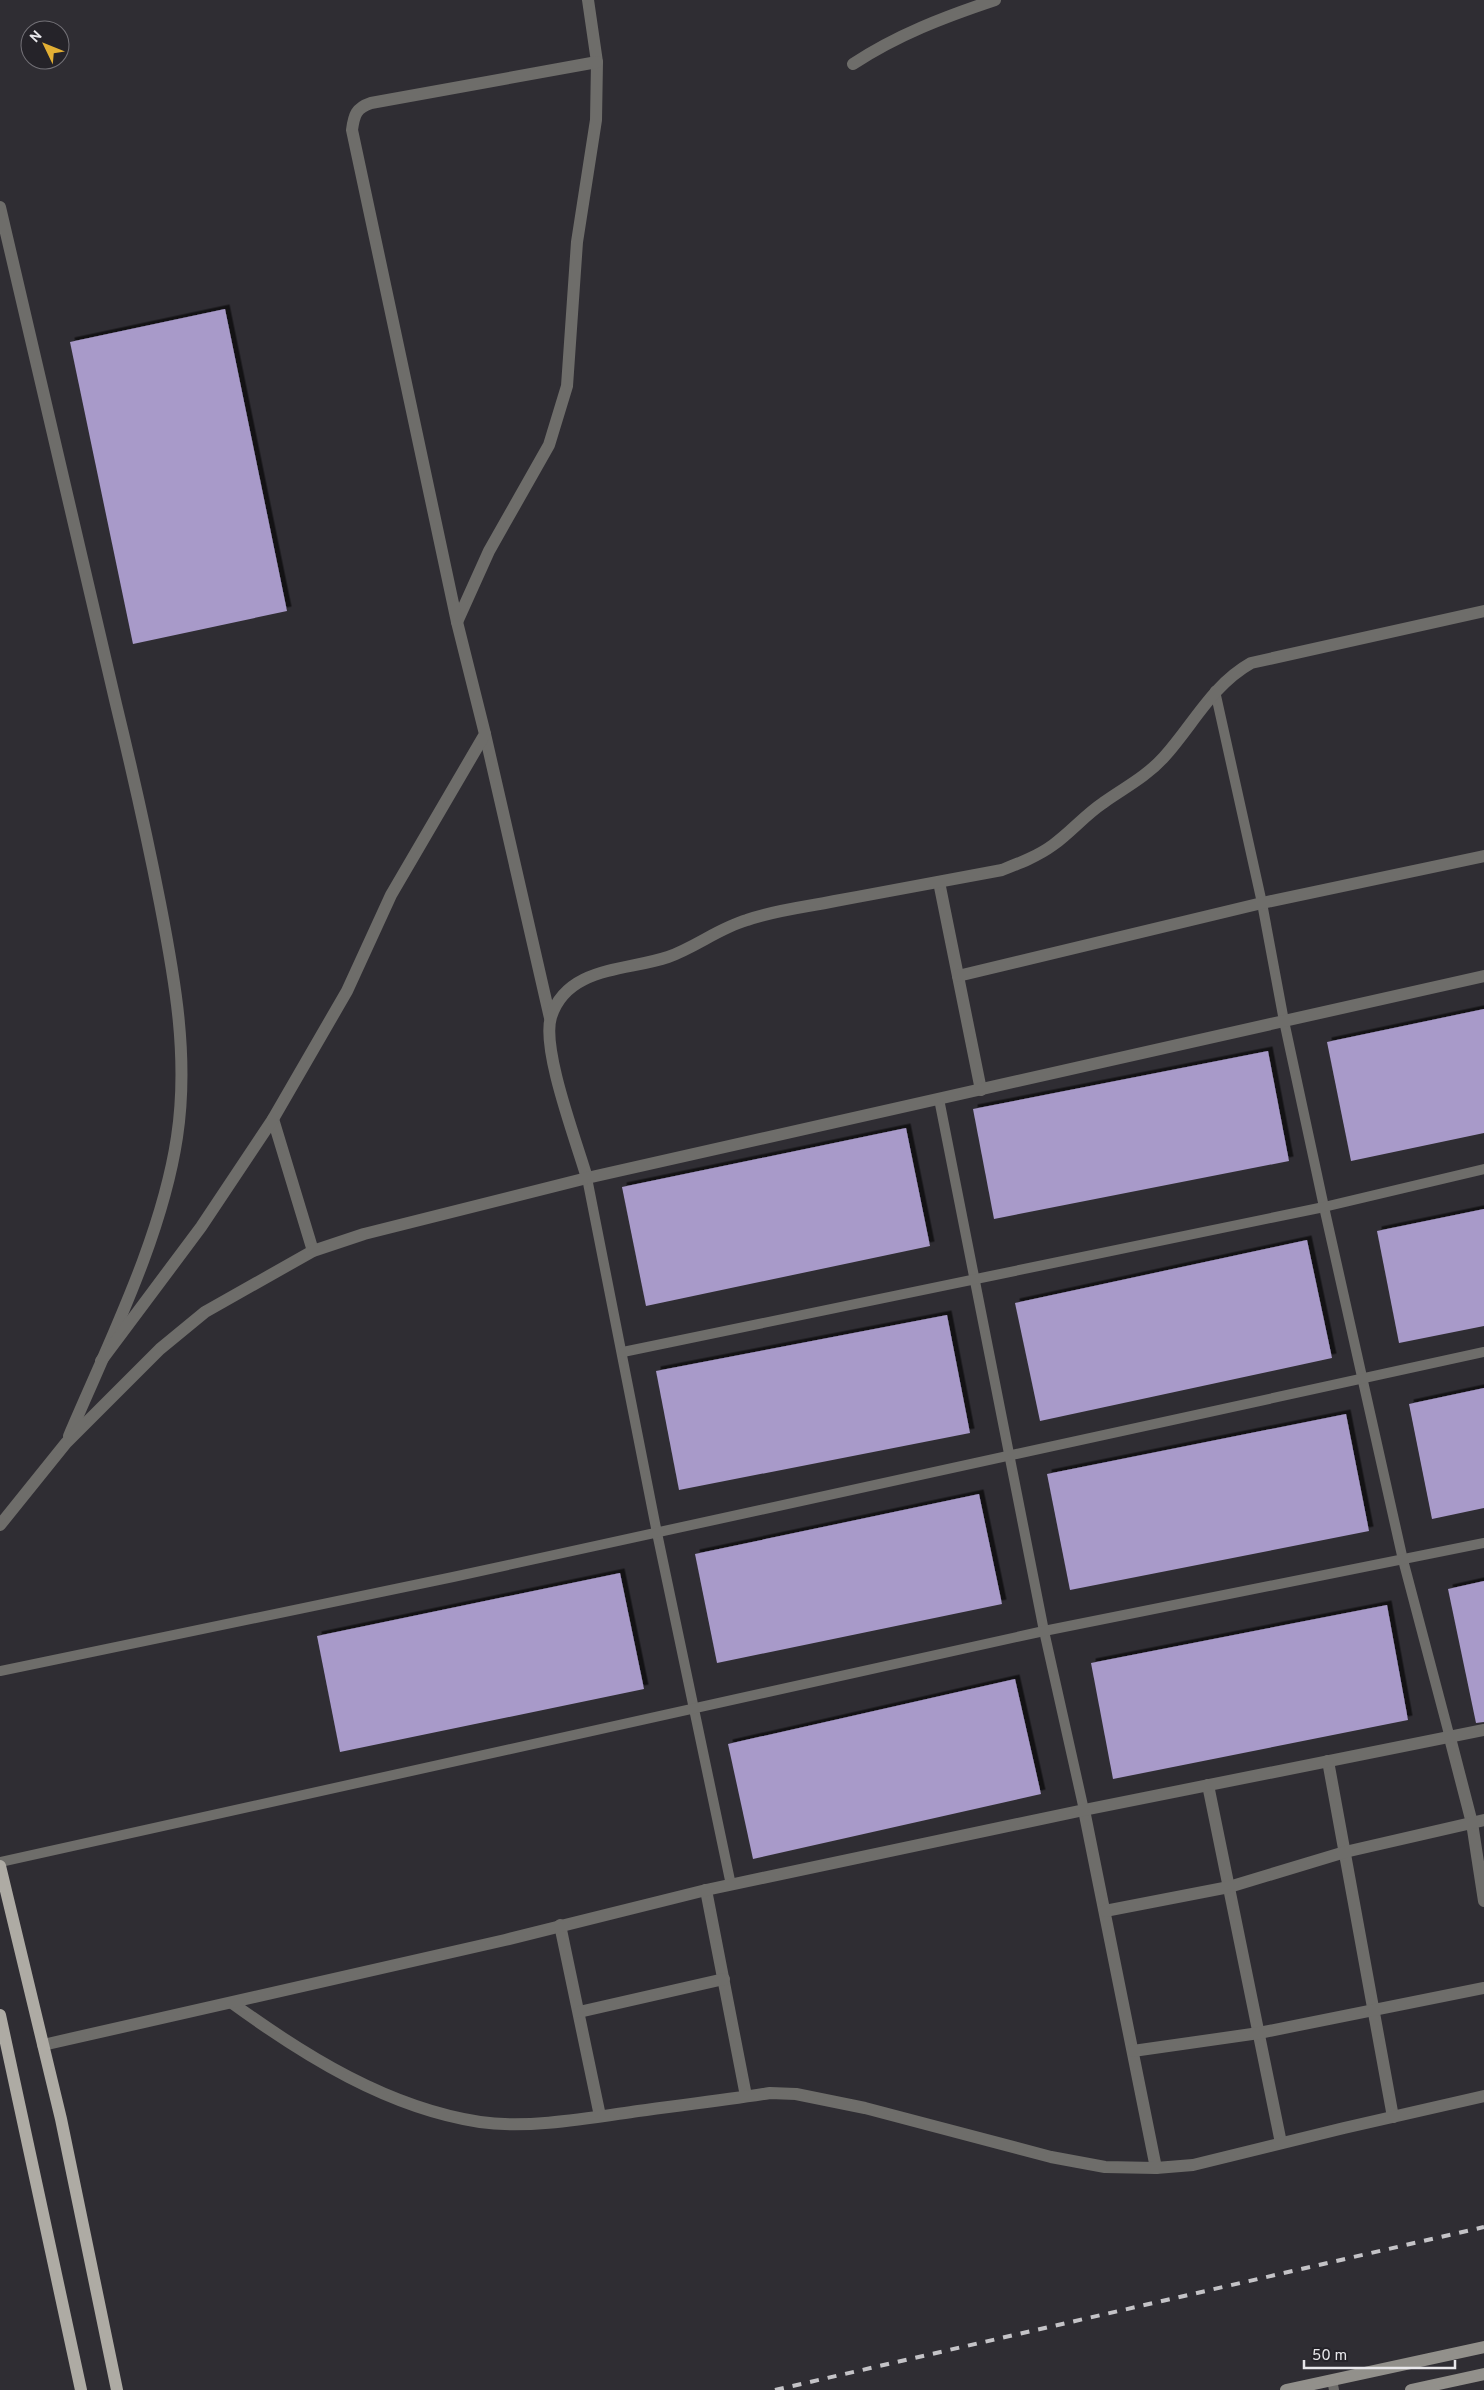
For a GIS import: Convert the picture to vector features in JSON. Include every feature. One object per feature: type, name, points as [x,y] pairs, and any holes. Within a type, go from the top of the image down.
[{"type":"main road","points":[[0,1864],[43,2045],[117,2390]]},
{"type":"main road","points":[[0,2015],[81,2390]]},
{"type":"main road","points":[[1286,2390],[1333,2385],[1484,2347]]},
{"type":"main road","points":[[1411,2390],[1484,2374]]},
{"type":"street","points":[[457,622],[488,551],[549,445],[562,406],[570,366],[572,298],[577,242],[596,120],[597,62],[588,0]]},
{"type":"street","points":[[853,64],[881,46],[914,29],[995,0]]},
{"type":"street","points":[[587,1178],[553,1065],[549,1040],[550,1018],[485,734],[457,622],[352,130],[355,113],[362,106],[371,103],[597,62]]},
{"type":"street","points":[[0,207],[147,837],[174,975],[180,1021],[181,1102],[171,1169],[151,1238],[66,1443]]},
{"type":"street","points":[[550,1018],[559,999],[573,985],[590,976],[666,958],[745,920],[770,913],[1002,870],[1039,854],[1052,846],[1104,802],[1151,770],[1165,756],[1215,691],[1238,670],[1264,658],[1484,611]]},
{"type":"street","points":[[101,1361],[222,1198],[272,1119],[347,991],[391,895],[485,734]]},
{"type":"street","points":[[958,976],[1262,903],[1484,856]]},
{"type":"street","points":[[939,882],[981,1090]]},
{"type":"street","points":[[0,1525],[66,1443],[160,1349],[205,1312],[313,1251],[364,1234],[587,1178],[1484,976]]},
{"type":"street","points":[[272,1119],[313,1251]]},
{"type":"street","points":[[43,2045],[232,2004],[505,1940],[706,1890],[1084,1810],[1484,1730]]},
{"type":"street","points":[[1450,1738],[1478,1822],[1484,1900]]},
{"type":"street","points":[[1328,1761],[1393,2117]]},
{"type":"street","points":[[1208,1785],[1281,2143]]},
{"type":"street","points":[[1084,1810],[1156,2168]]},
{"type":"street","points":[[1105,1911],[1229,1887],[1345,1852],[1478,1822]]},
{"type":"street","points":[[706,1890],[746,2096]]},
{"type":"street","points":[[560,1925],[600,2116]]},
{"type":"street","points":[[579,2012],[724,1979]]},
{"type":"street","points":[[1133,2051],[1259,2033],[1484,1988]]},
{"type":"street","points":[[232,2004],[308,2056],[395,2098],[436,2113],[481,2122],[520,2124],[600,2116],[770,2093],[796,2094],[866,2108],[1052,2157],[1105,2167],[1156,2168],[1193,2165],[1484,2096]]},
{"type":"lane","points":[[1215,691],[1262,903],[1284,1021],[1324,1207],[1403,1560],[1450,1738]]},
{"type":"lane","points":[[939,1099],[1044,1630],[1084,1810]]},
{"type":"lane","points":[[623,1352],[1324,1207],[1484,1170]]},
{"type":"lane","points":[[587,1178],[623,1352],[657,1533],[696,1708],[731,1885]]},
{"type":"lane","points":[[0,1672],[1011,1457],[1484,1352]]},
{"type":"lane","points":[[0,1864],[1044,1630],[1484,1543]]},
{"type":"building","points":[[225,309],[287,611],[133,644],[70,342]]},
{"type":"building","points":[[1484,1009],[1484,1133],[1351,1161],[1327,1042]]},
{"type":"building","points":[[1268,1051],[1289,1161],[994,1219],[973,1109]]},
{"type":"building","points":[[906,1128],[930,1246],[646,1306],[622,1187]]},
{"type":"building","points":[[1484,1209],[1484,1326],[1399,1343],[1377,1231]]},
{"type":"building","points":[[1307,1240],[1332,1358],[1040,1421],[1015,1303]]},
{"type":"building","points":[[947,1315],[970,1433],[679,1490],[656,1371]]},
{"type":"building","points":[[1484,1388],[1484,1508],[1432,1519],[1409,1404]]},
{"type":"building","points":[[1346,1414],[1369,1531],[1070,1590],[1047,1474]]},
{"type":"building","points":[[979,1494],[1002,1604],[717,1663],[695,1554]]},
{"type":"building","points":[[620,1573],[644,1689],[340,1752],[317,1636]]},
{"type":"building","points":[[1484,1581],[1484,1722],[1476,1723],[1448,1589]]},
{"type":"building","points":[[1387,1605],[1408,1720],[1113,1779],[1091,1663]]},
{"type":"building","points":[[1015,1679],[1041,1794],[753,1859],[728,1744]]},
{"type":"railway","points":[[775,2390],[1484,2227]]}]
